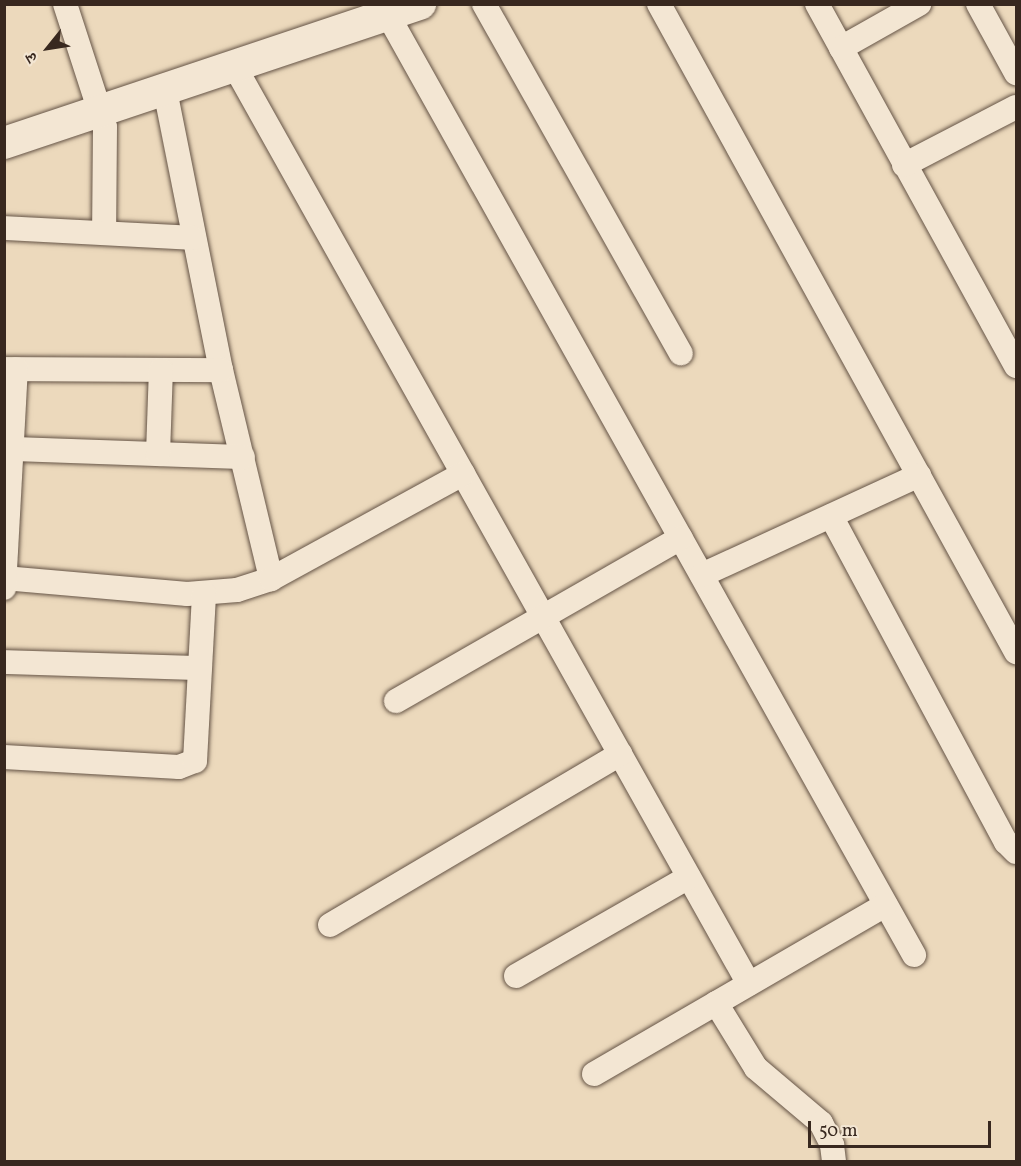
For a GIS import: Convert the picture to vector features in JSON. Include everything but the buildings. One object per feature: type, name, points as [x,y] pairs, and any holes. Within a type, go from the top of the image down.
[{"type":"street","points":[[65,4],[100,112],[107,141],[104,233]]},
{"type":"street","points":[[4,143],[388,17],[420,4]]},
{"type":"street","points":[[484,4],[681,353]]},
{"type":"street","points":[[659,4],[1017,652]]},
{"type":"street","points":[[817,4],[904,165],[1015,361]]},
{"type":"street","points":[[841,48],[919,4]]},
{"type":"street","points":[[978,4],[1017,73]]},
{"type":"street","points":[[388,17],[914,954]]},
{"type":"street","points":[[235,67],[749,984]]},
{"type":"street","points":[[165,90],[221,370],[271,579]]},
{"type":"street","points":[[904,165],[1017,108]]},
{"type":"street","points":[[4,228],[193,238]]},
{"type":"street","points":[[4,588],[12,449],[10,369],[221,370]]},
{"type":"street","points":[[158,454],[161,370]]},
{"type":"street","points":[[12,449],[243,457]]},
{"type":"street","points":[[5,578],[204,594],[271,579],[463,474]]},
{"type":"street","points":[[702,575],[919,475]]},
{"type":"street","points":[[831,516],[1006,842],[1017,852]]},
{"type":"street","points":[[396,701],[681,538]]},
{"type":"street","points":[[4,757],[189,766],[197,752],[204,594]]},
{"type":"street","points":[[4,662],[200,668]]},
{"type":"street","points":[[330,925],[620,754]]},
{"type":"street","points":[[516,976],[689,877]]},
{"type":"street","points":[[594,1074],[886,905]]},
{"type":"street","points":[[716,1003],[756,1068],[821,1123],[832,1146],[834,1161]]}]
